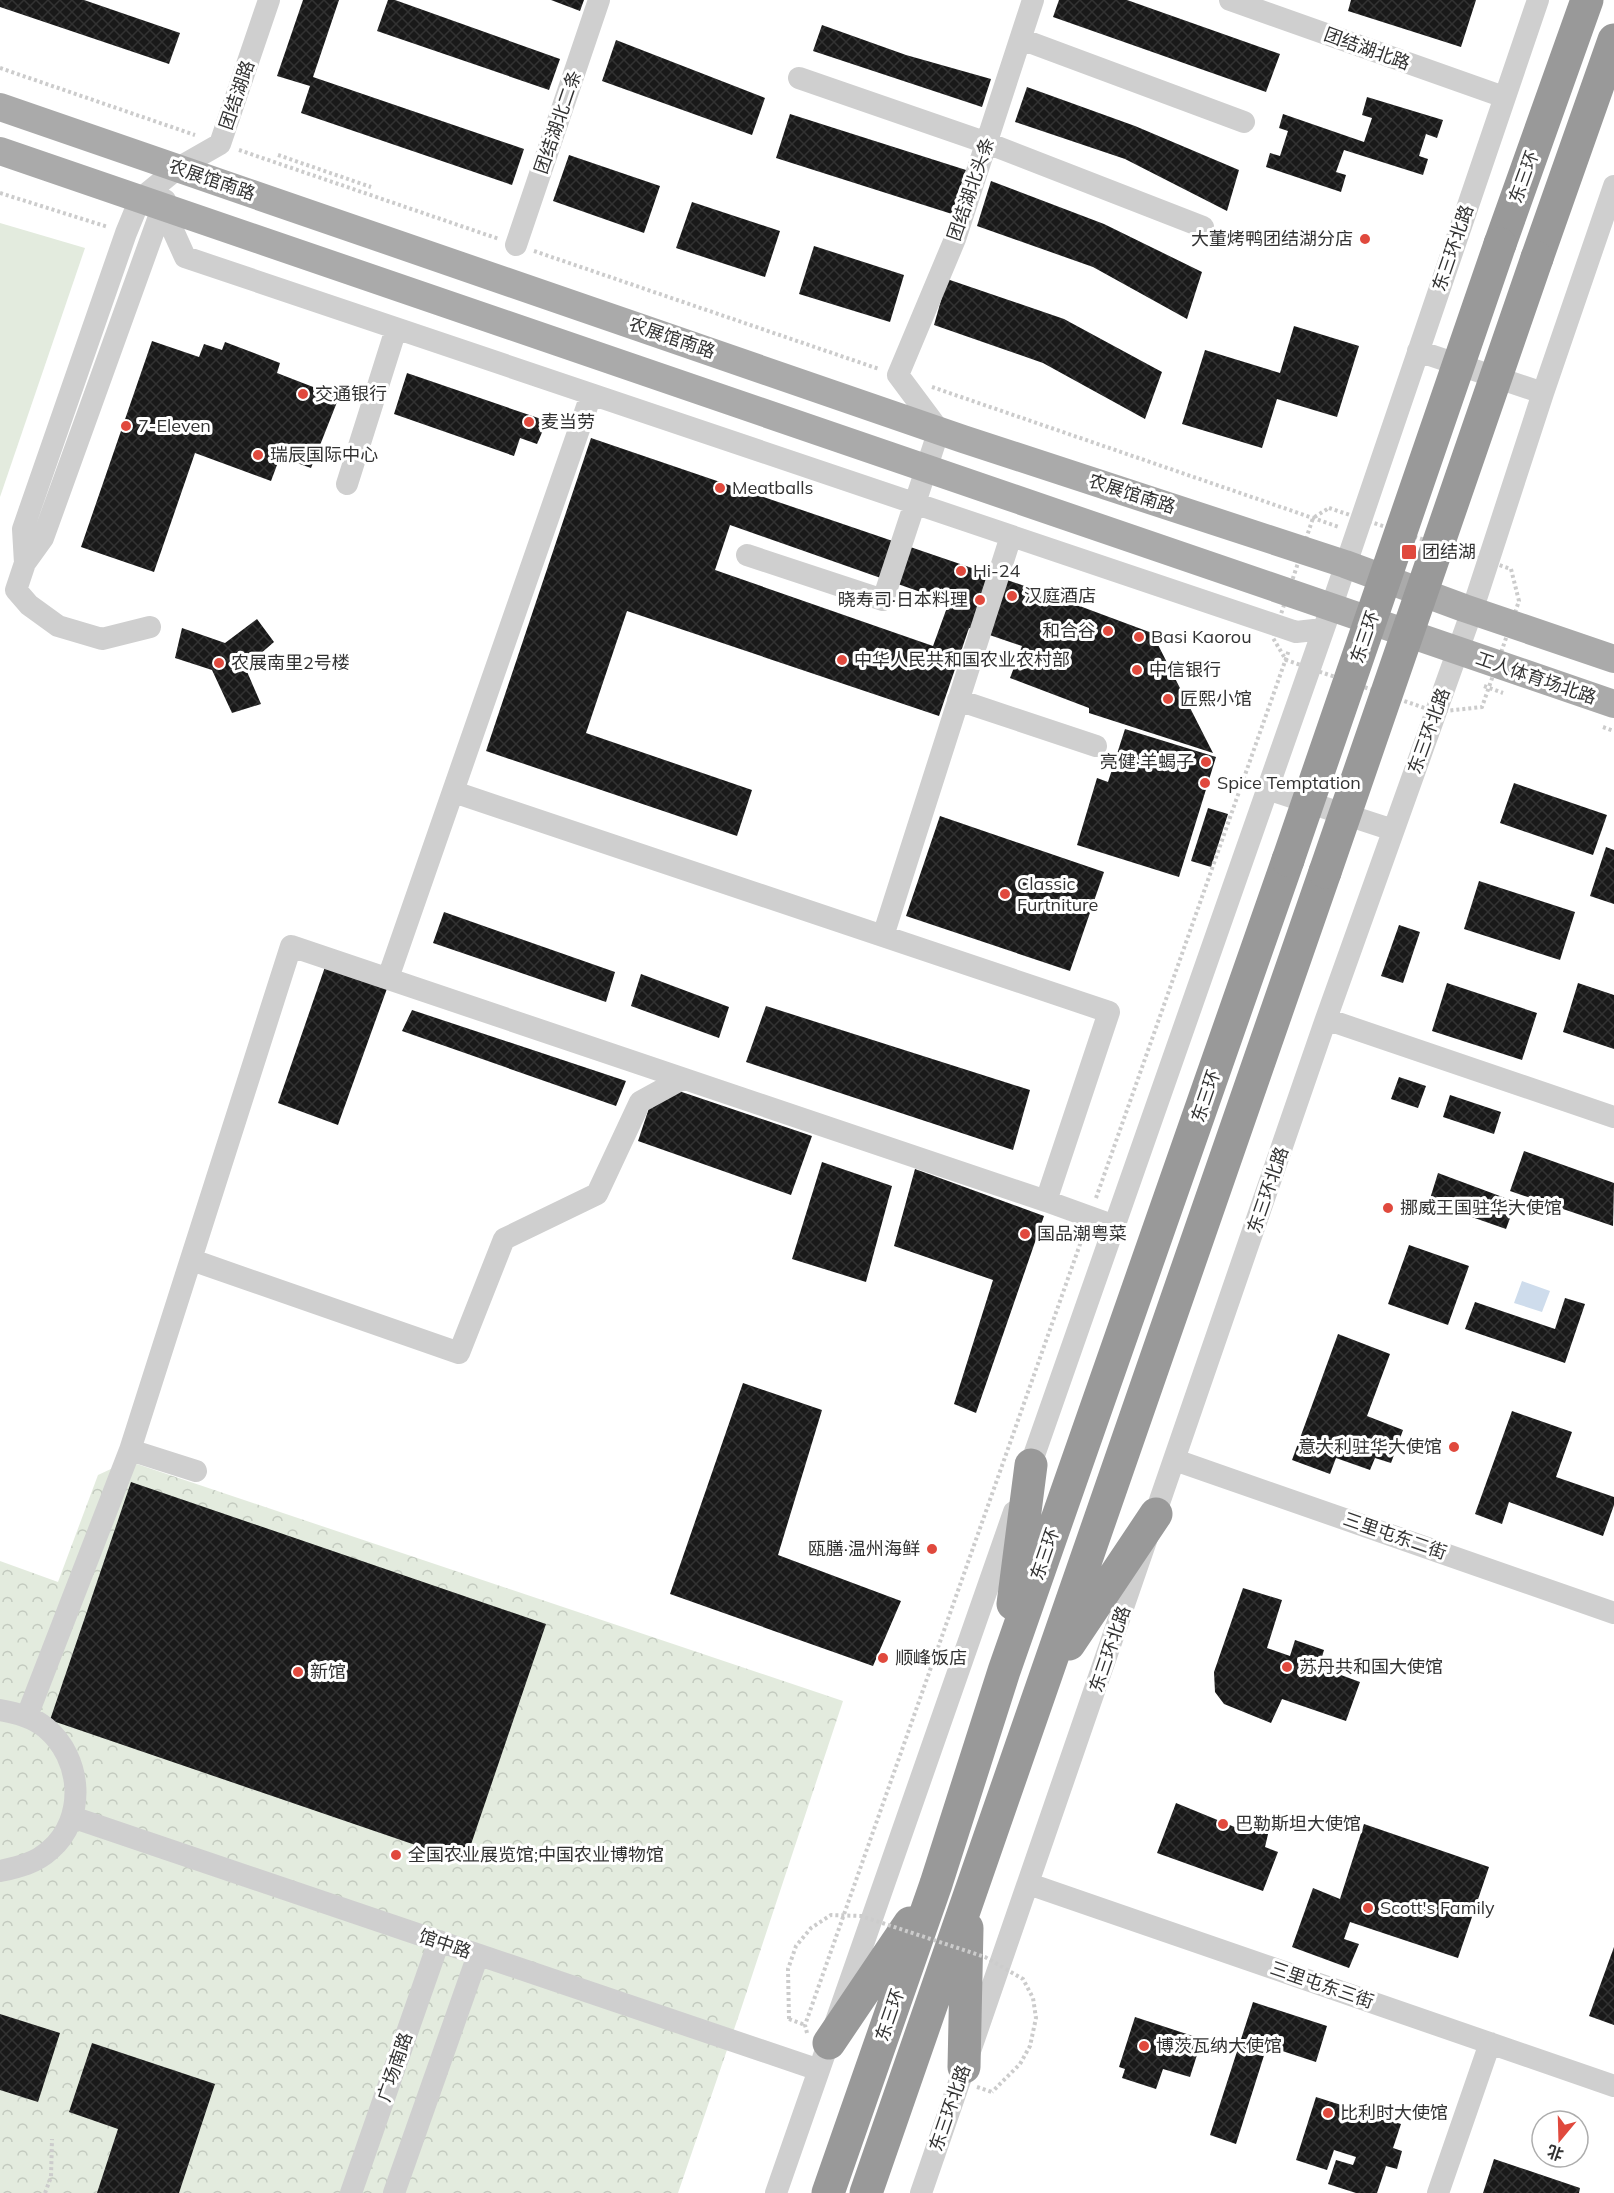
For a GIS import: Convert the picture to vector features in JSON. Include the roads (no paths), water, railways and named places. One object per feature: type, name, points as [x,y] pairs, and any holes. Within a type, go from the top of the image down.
[{"type":"highway","name":"东三环","points":[[828,2193],[936,1884],[1004,1671],[1587,0]]},
{"type":"highway","name":"东三环","points":[[866,2193],[1614,40]]},
{"type":"highway","points":[[1004,1671],[1031,1466]]},
{"type":"highway","points":[[1042,1683],[1156,1514]]},
{"type":"highway","points":[[818,2046],[936,1884]]},
{"type":"highway","points":[[964,2067],[968,1895]]},
{"type":"main road","name":"农展馆南路","points":[[0,107],[939,430],[1345,564],[1472,611]]},
{"type":"main road","points":[[0,151],[927,469],[1327,619]]},
{"type":"main road","points":[[1472,611],[1614,659]]},
{"type":"main road","name":"工人体育场北路","points":[[1327,619],[1457,651],[1614,704]]},
{"type":"street","name":"团结湖路","points":[[151,202],[178,168],[220,144],[269,0]]},
{"type":"street","name":"团结湖北二条","points":[[516,245],[599,0]]},
{"type":"street","name":"团结湖北头条","points":[[939,430],[898,375],[955,239],[1033,0]]},
{"type":"street","name":"团结湖北路","points":[[1230,0],[1504,97]]},
{"type":"street","name":"东三环北路","points":[[1327,619],[1538,0]]},
{"type":"street","points":[[1021,39],[1244,122]]},
{"type":"street","points":[[799,78],[987,143],[1203,227]]},
{"type":"street","name":"东三环北路","points":[[921,2193],[1326,1019],[1472,611],[1614,186]]},
{"type":"street","points":[[150,627],[102,639],[58,626],[29,605],[16,590],[25,563],[23,529],[122,244],[151,202],[185,257],[1296,632],[1327,619]]},
{"type":"street","points":[[347,484],[396,329]]},
{"type":"street","points":[[1418,351],[1543,393]]},
{"type":"street","points":[[388,978],[591,395]]},
{"type":"street","points":[[747,555],[884,600],[939,430]]},
{"type":"street","points":[[883,936],[1011,536]]},
{"type":"street","points":[[776,2193],[818,2046],[1031,1466],[1327,619]]},
{"type":"street","points":[[958,700],[1096,746]]},
{"type":"street","points":[[1267,789],[1394,830]]},
{"type":"street","points":[[454,792],[1109,1012],[1046,1202]]},
{"type":"street","points":[[27,1716],[130,1450],[291,946],[1115,1226]]},
{"type":"street","points":[[1326,1019],[1614,1117]]},
{"type":"street","points":[[192,1260],[459,1353],[504,1239],[597,1194],[640,1102],[682,1079]]},
{"type":"street","points":[[130,1450],[196,1471]]},
{"type":"street","name":"三里屯东二街","points":[[1175,1460],[1614,1613]]},
{"type":"street","points":[[0,1710],[27,1716],[46,1728],[62,1745],[71,1762],[76,1782],[76,1801],[72,1817],[63,1836],[50,1850],[27,1865],[0,1871]]},
{"type":"street","name":"馆中路","points":[[72,1817],[478,1955],[818,2046]]},
{"type":"street","name":"三里屯东三街","points":[[1029,1884],[1614,2086]]},
{"type":"street","name":"广场南路","points":[[351,2193],[439,1941]]},
{"type":"street","points":[[394,2193],[478,1955]]},
{"type":"street","points":[[1438,2193],[1490,2043]]},
{"type":"water","points":[[1522,1281],[1550,1291],[1542,1312],[1514,1303]]},
{"type":"place","name":"大董烤鸭团结湖分店","points":[[1365,239]]},
{"type":"place","name":"交通银行","points":[[303,394]]},
{"type":"place","name":"麦当劳","points":[[529,422]]},
{"type":"place","name":"7-Eleven","points":[[126,426]]},
{"type":"place","name":"瑞辰国际中心","points":[[258,455]]},
{"type":"place","name":"Meatballs","points":[[720,488]]},
{"type":"place","name":"团结湖","points":[[1409,552]]},
{"type":"place","name":"Hi-24","points":[[961,571]]},
{"type":"place","name":"汉庭酒店","points":[[1012,596]]},
{"type":"place","name":"晓寿司·日本料理","points":[[980,600]]},
{"type":"place","name":"和合谷","points":[[1108,631]]},
{"type":"place","name":"Basi Kaorou","points":[[1139,637]]},
{"type":"place","name":"中华人民共和国农业农村部","points":[[842,660]]},
{"type":"place","name":"农展南里2号楼","points":[[219,663]]},
{"type":"place","name":"中信银行","points":[[1137,670]]},
{"type":"place","name":"匠熙小馆","points":[[1168,699]]},
{"type":"place","name":"亮健·羊蝎子","points":[[1206,762]]},
{"type":"place","name":"Spice Temptation","points":[[1205,783]]},
{"type":"place","name":"Classic Furtniture","points":[[1005,894]]},
{"type":"place","name":"挪威王国驻华大使馆","points":[[1388,1208]]},
{"type":"place","name":"国品潮粤菜","points":[[1025,1234]]},
{"type":"place","name":"意大利驻华大使馆","points":[[1454,1447]]},
{"type":"place","name":"瓯膳·温州海鲜","points":[[932,1549]]},
{"type":"place","name":"顺峰饭店","points":[[883,1658]]},
{"type":"place","name":"苏丹共和国大使馆","points":[[1287,1667]]},
{"type":"place","name":"新馆","points":[[298,1672]]},
{"type":"place","name":"巴勒斯坦大使馆","points":[[1223,1824]]},
{"type":"place","name":"全国农业展览馆;中国农业博物馆","points":[[396,1855]]},
{"type":"place","name":"Scott's Family","points":[[1368,1908]]},
{"type":"place","name":"博茨瓦纳大使馆","points":[[1144,2046]]},
{"type":"place","name":"比利时大使馆","points":[[1328,2113]]}]
